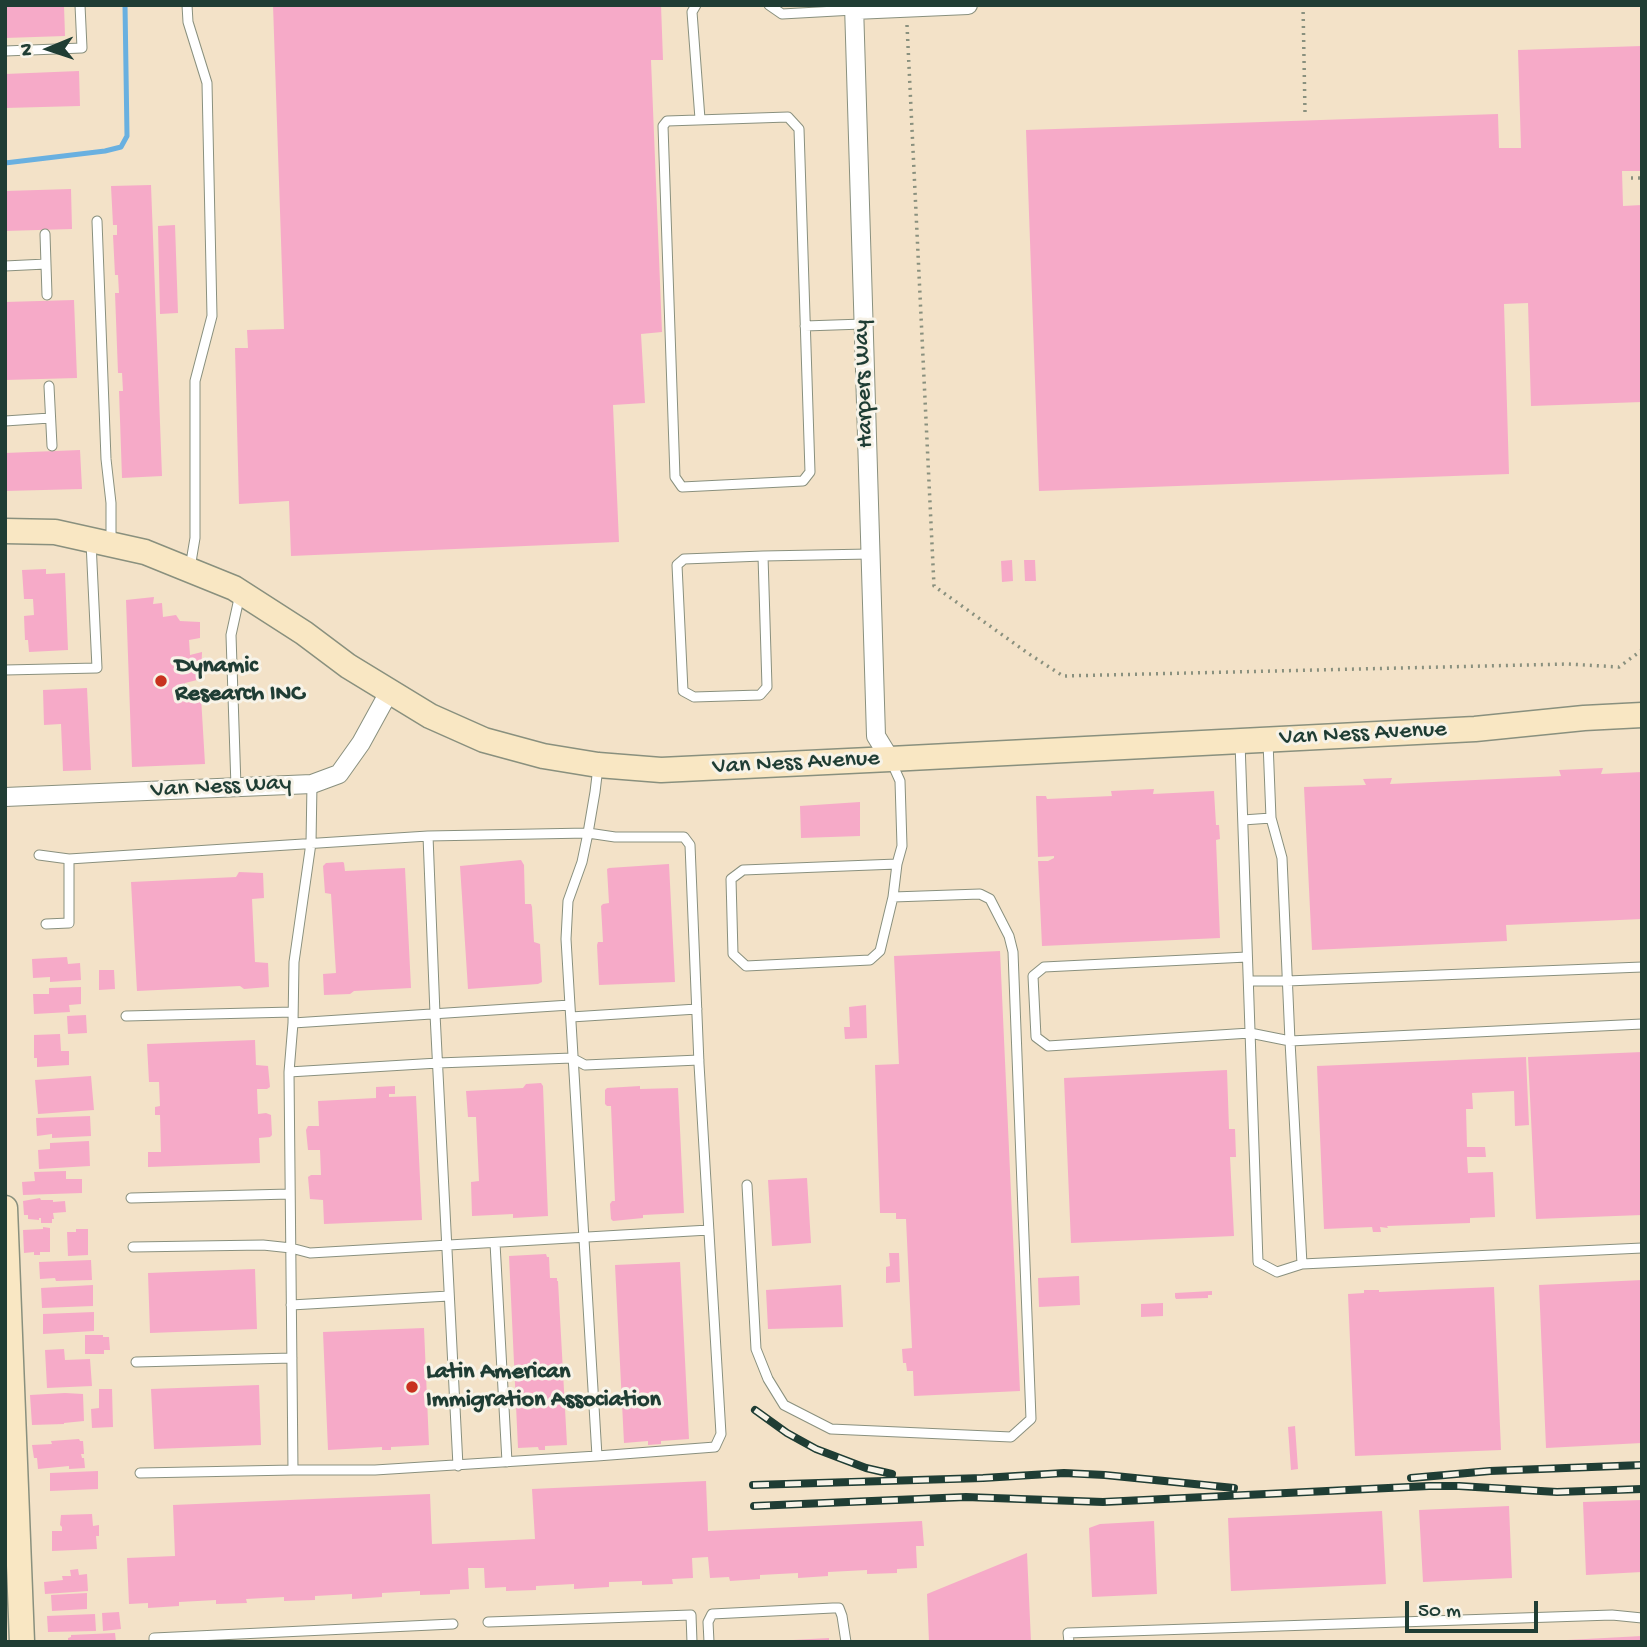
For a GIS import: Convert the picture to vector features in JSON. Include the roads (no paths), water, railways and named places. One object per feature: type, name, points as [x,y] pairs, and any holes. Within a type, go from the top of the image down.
[{"type":"main road","name":"Van Ness Avenue","points":[[5,531],[55,532],[145,552],[234,588],[304,633],[348,666],[430,716],[484,740],[543,756],[598,765],[661,770],[1475,729],[1642,715]]},
{"type":"main road","points":[[5,1208],[22,1642]]},
{"type":"street","points":[[851,7],[968,5]]},
{"type":"street","name":"Harpers Way","points":[[851,7],[876,736],[890,759]]},
{"type":"street","name":"Van Ness Way","points":[[5,797],[312,784],[339,774],[361,743],[389,692]]},
{"type":"lane","points":[[5,51],[82,48],[80,5]]},
{"type":"lane","points":[[187,5],[188,22],[207,83],[212,316],[194,381],[195,538],[190,570]]},
{"type":"lane","points":[[696,5],[692,12],[699,119]]},
{"type":"lane","points":[[769,5],[782,14],[851,7]]},
{"type":"lane","points":[[788,117],[799,129],[810,472],[803,481],[681,487],[675,477],[663,126],[667,121],[699,119],[788,117]]},
{"type":"lane","points":[[5,670],[97,668],[101,542],[111,503],[106,460],[97,220]]},
{"type":"lane","points":[[44,234],[47,295]]},
{"type":"lane","points":[[5,266],[46,264]]},
{"type":"lane","points":[[805,326],[863,324]]},
{"type":"lane","points":[[49,386],[52,446]]},
{"type":"lane","points":[[5,421],[50,418]]},
{"type":"lane","points":[[763,556],[768,687],[760,695],[694,697],[683,691],[677,565],[684,559],[763,556],[870,554]]},
{"type":"lane","points":[[236,787],[231,635],[240,592]]},
{"type":"lane","points":[[1268,740],[1271,818],[1282,858],[1302,1264]]},
{"type":"lane","points":[[1240,742],[1258,1262],[1278,1272],[1302,1264],[1642,1248]]},
{"type":"lane","points":[[890,759],[900,780],[902,846],[880,951],[870,960],[746,965],[733,954],[731,879],[743,870],[897,864]]},
{"type":"lane","points":[[597,1456],[566,939],[568,901],[582,862],[598,765]]},
{"type":"lane","points":[[293,1470],[289,1072],[294,962],[311,843],[312,784]]},
{"type":"lane","points":[[1243,820],[1271,818]]},
{"type":"lane","points":[[39,855],[69,859],[428,836],[588,833],[684,837],[691,845],[699,1060],[721,1434],[715,1447],[375,1470],[140,1473]]},
{"type":"lane","points":[[428,836],[458,1466]]},
{"type":"lane","points":[[46,924],[69,923],[69,859]]},
{"type":"lane","points":[[747,1185],[756,1349],[768,1379],[784,1405],[831,1430],[1011,1437],[1031,1419],[1013,952],[1009,936],[990,899],[980,894],[893,897]]},
{"type":"lane","points":[[1247,957],[1044,967],[1033,976],[1037,1037],[1048,1046],[1250,1033],[1290,1041],[1642,1024]]},
{"type":"lane","points":[[1249,981],[1642,967]]},
{"type":"lane","points":[[293,1023],[570,1005]]},
{"type":"lane","points":[[571,1017],[697,1009]]},
{"type":"lane","points":[[126,1016],[293,1012]]},
{"type":"lane","points":[[289,1072],[572,1058],[585,1065],[699,1060]]},
{"type":"lane","points":[[131,1198],[290,1194]]},
{"type":"lane","points":[[133,1247],[263,1245],[310,1253],[709,1230]]},
{"type":"lane","points":[[495,1243],[508,1462]]},
{"type":"lane","points":[[291,1305],[449,1296]]},
{"type":"lane","points":[[136,1362],[292,1358]]},
{"type":"lane","points":[[709,1642],[708,1622],[712,1614],[833,1608],[839,1608],[846,1642]]},
{"type":"lane","points":[[488,1622],[691,1615],[692,1642]]},
{"type":"lane","points":[[1069,1642],[1068,1633],[1598,1615],[1642,1618]]},
{"type":"lane","points":[[154,1642],[154,1638],[453,1624]]},
{"type":"waterway","points":[[5,163],[121,147],[127,136],[125,5]]},
{"type":"railway","points":[[755,1410],[787,1433],[816,1449],[866,1468],[892,1474]]},
{"type":"railway","points":[[1411,1478],[1490,1471],[1642,1465]]},
{"type":"railway","points":[[753,1485],[1064,1473],[1234,1488]]},
{"type":"railway","points":[[754,1506],[966,1497],[1103,1502],[1429,1486],[1557,1492],[1642,1489]]},
{"type":"place","name":"Dynamic Research INC","points":[[161,681]]},
{"type":"place","name":"Latin American Immigration Association","points":[[412,1387]]}]
